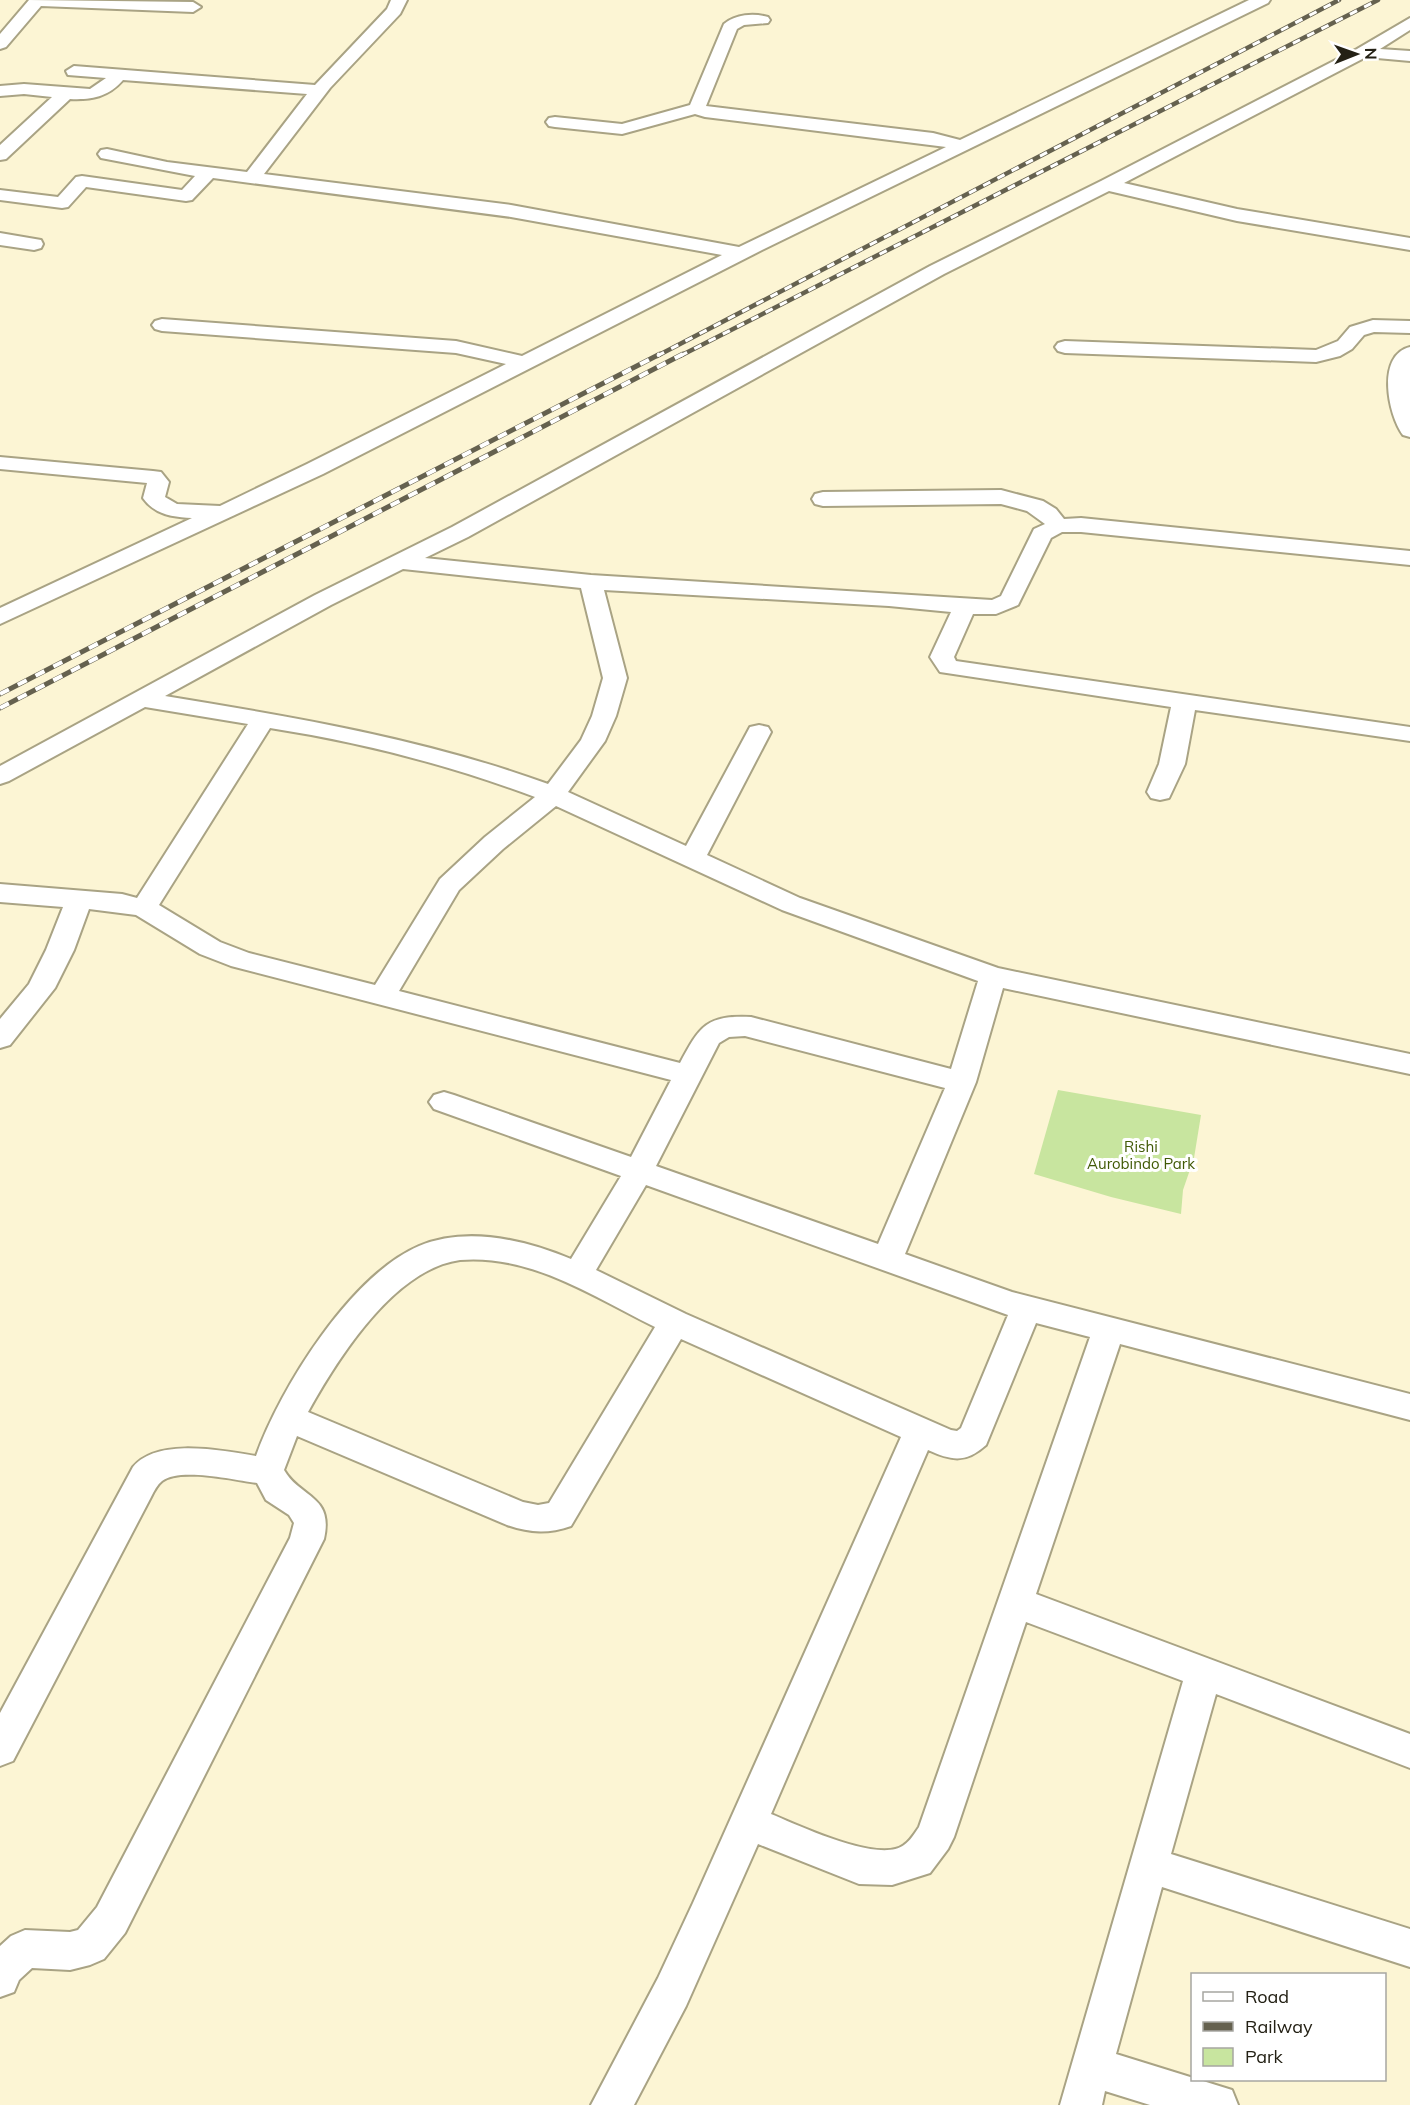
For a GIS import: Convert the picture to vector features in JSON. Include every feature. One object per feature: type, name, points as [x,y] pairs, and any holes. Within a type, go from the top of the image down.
[{"type":"street","points":[[252,178],[319,90],[394,11],[399,0]]},
{"type":"street","points":[[0,617],[315,469],[742,253],[1262,0]]},
{"type":"street","points":[[0,44],[7,29],[38,1],[193,7]]},
{"type":"street","points":[[697,108],[730,27],[744,20],[762,20]]},
{"type":"street","points":[[0,776],[323,600],[460,532],[937,270],[1107,185],[1363,51],[1410,23]]},
{"type":"street","points":[[1363,51],[1410,56]]},
{"type":"street","points":[[75,71],[319,90]]},
{"type":"street","points":[[0,91],[21,89],[91,94],[100,92],[118,75]]},
{"type":"street","points":[[0,155],[67,92]]},
{"type":"street","points":[[555,122],[622,129],[697,108],[705,111],[933,138],[961,145]]},
{"type":"street","points":[[107,154],[167,167],[511,211],[742,253]]},
{"type":"street","points":[[0,195],[62,203],[82,182],[186,196],[209,172]]},
{"type":"street","points":[[1107,185],[1237,215],[1410,244]]},
{"type":"street","points":[[0,239],[34,244]]},
{"type":"street","points":[[162,325],[456,347],[524,363]]},
{"type":"street","points":[[1065,347],[1316,356],[1334,352],[1345,345],[1357,331],[1373,326],[1410,327]]},
{"type":"street","points":[[1410,353],[1399,369],[1398,380],[1403,417],[1410,431]]},
{"type":"street","points":[[0,463],[153,477],[158,482],[154,498],[159,505],[168,509],[225,512]]},
{"type":"street","points":[[823,499],[1001,498],[1035,506],[1048,514],[1058,526]]},
{"type":"street","points":[[400,562],[591,582],[889,599],[965,607],[996,607],[1010,600],[1042,534],[1058,526],[1081,525],[1410,558]]},
{"type":"street","points":[[382,996],[449,885],[494,843],[553,795],[593,741],[604,716],[615,678],[591,582]]},
{"type":"street","points":[[965,607],[942,657],[948,667],[1410,734]]},
{"type":"street","points":[[140,699],[311,727],[483,769],[553,795],[791,904],[993,976],[1410,1064]]},
{"type":"street","points":[[1160,792],[1172,764],[1184,703]]},
{"type":"street","points":[[144,908],[263,719]]},
{"type":"street","points":[[692,858],[759,732]]},
{"type":"street","points":[[0,893],[122,903],[144,908],[210,948],[240,960],[689,1075]]},
{"type":"street","points":[[0,1038],[41,988],[60,950],[79,899]]},
{"type":"street","points":[[887,1259],[906,1209],[962,1082],[993,976]]},
{"type":"street","points":[[577,1276],[639,1171],[708,1037],[718,1029],[732,1026],[751,1028],[962,1082]]},
{"type":"street","points":[[444,1102],[1027,1307],[1410,1407]]},
{"type":"street","points":[[0,1978],[5,1967],[25,1949],[70,1951],[90,1947],[111,1920],[307,1539],[311,1522],[301,1505],[278,1490],[267,1471],[273,1448],[323,1357],[358,1312],[390,1279],[430,1254],[477,1247],[538,1257],[675,1323],[946,1443],[963,1446],[974,1436],[1027,1307]]},
{"type":"street","points":[[289,1418],[519,1515],[538,1519],[559,1516],[675,1323]]},
{"type":"street","points":[[749,1823],[859,1866],[892,1867],[916,1860],[934,1837],[1109,1329]]},
{"type":"street","points":[[612,2105],[672,1992],[749,1823],[920,1431]]},
{"type":"street","points":[[0,1749],[150,1470],[168,1463],[185,1462],[267,1471]]},
{"type":"street","points":[[1015,1602],[1410,1751]]},
{"type":"street","points":[[1081,2105],[1204,1672]]},
{"type":"street","points":[[1149,1865],[1410,1948]]},
{"type":"street","points":[[1092,2067],[1217,2105]]},
{"type":"green space","name":"Rishi Aurobindo Park","points":[[1058,1090],[1201,1115],[1194,1158],[1183,1190],[1181,1214],[1111,1197],[1034,1174]]},
{"type":"railway","points":[[657,356],[1339,0]]},
{"type":"railway","points":[[680,356],[1378,0]]},
{"type":"railway","points":[[0,694],[660,354]]},
{"type":"railway","points":[[0,708],[683,354]]}]
